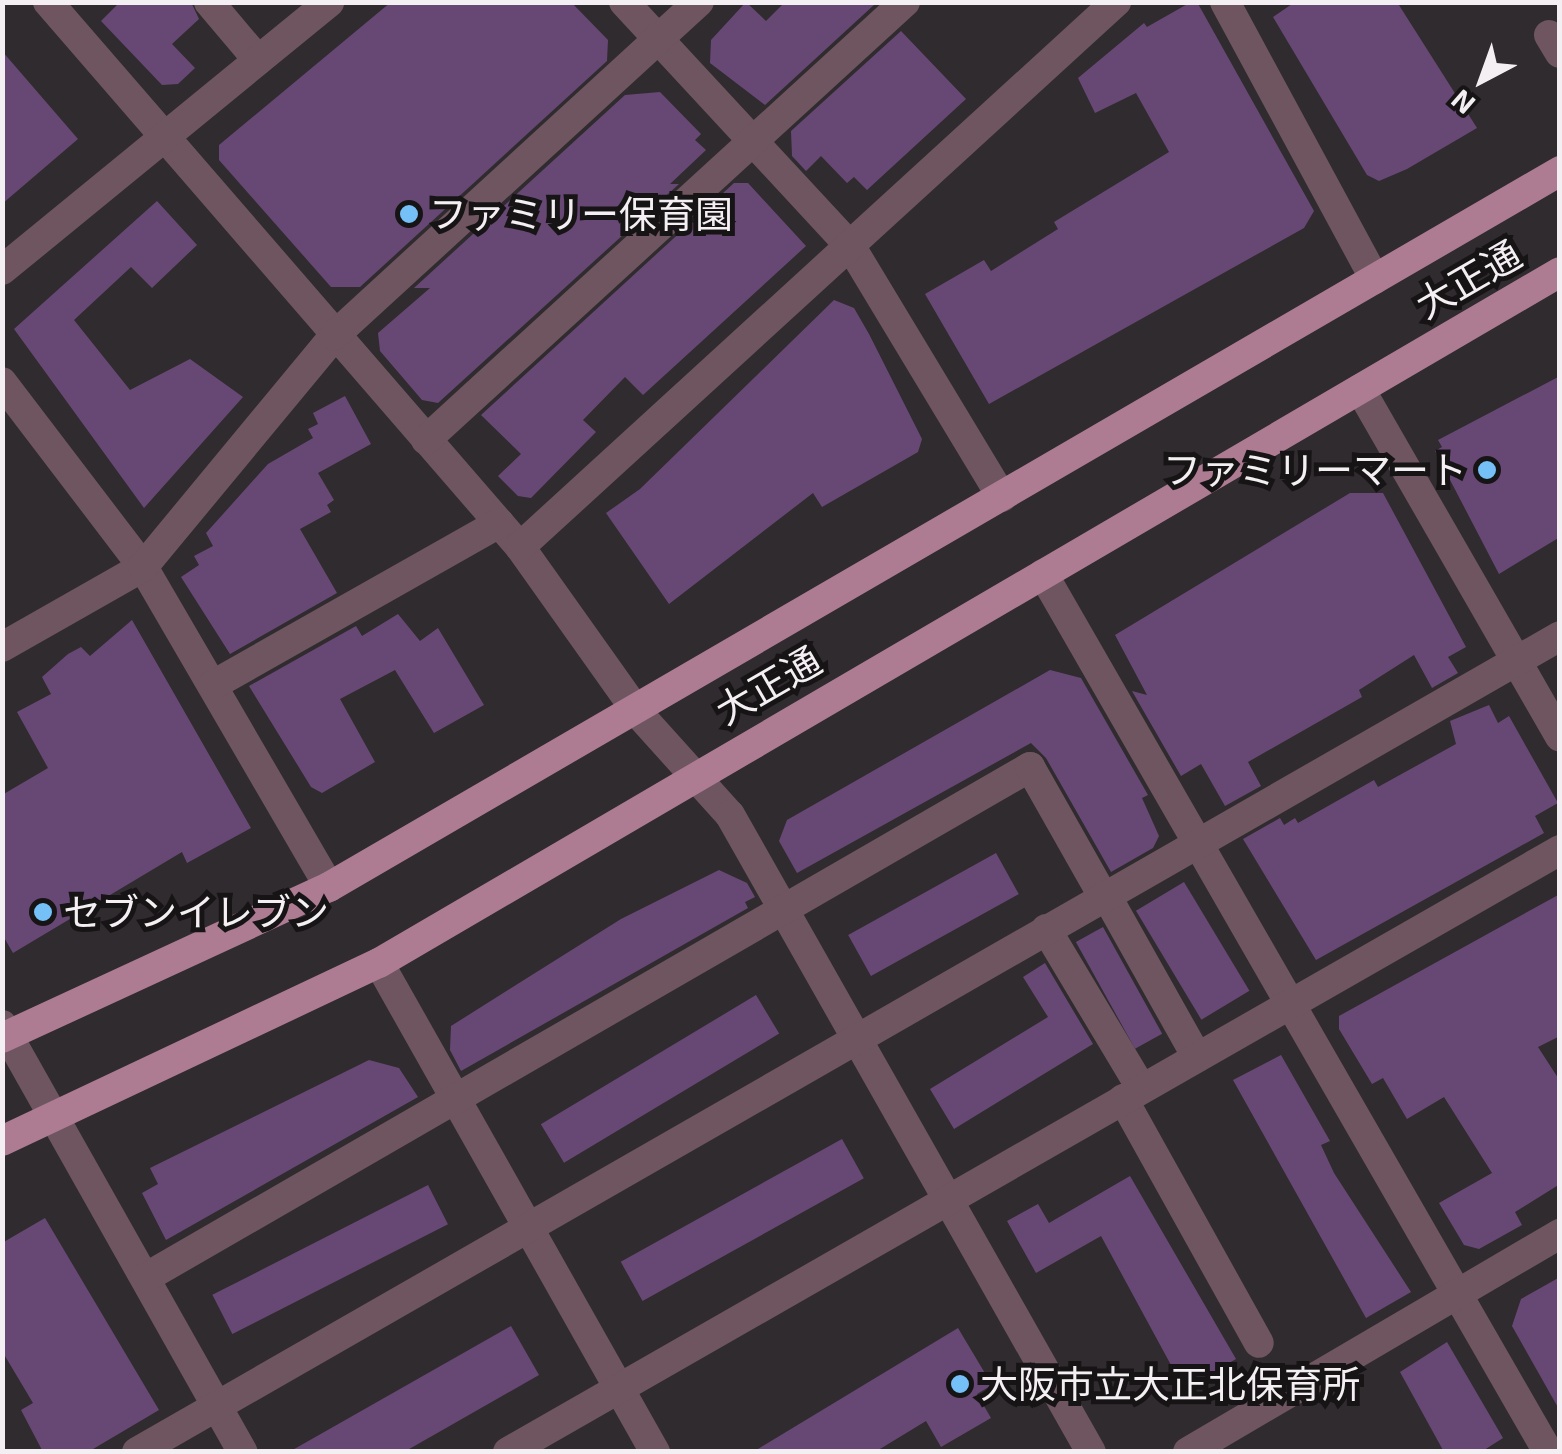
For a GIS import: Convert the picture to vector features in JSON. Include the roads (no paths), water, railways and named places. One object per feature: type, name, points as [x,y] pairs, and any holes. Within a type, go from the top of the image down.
[{"type":"main road","name":"大正通","points":[[4,1033],[329,887],[638,713],[1560,171]]},
{"type":"main road","name":"大正通","points":[[2,1141],[379,964],[693,774],[1560,272]]},
{"type":"street","points":[[48,2],[520,547],[638,713],[730,815],[858,1034],[1091,1452]]},
{"type":"street","points":[[209,2],[258,60]]},
{"type":"street","points":[[2,270],[329,2]]},
{"type":"street","points":[[624,2],[851,247],[1002,497]]},
{"type":"street","points":[[2,648],[143,567],[334,336],[699,2]]},
{"type":"street","points":[[426,440],[905,2]]},
{"type":"street","points":[[520,547],[1116,2]]},
{"type":"street","points":[[1225,2],[1375,279]]},
{"type":"street","points":[[2,382],[143,567],[329,887]]},
{"type":"street","points":[[1360,389],[1560,737]]},
{"type":"street","points":[[213,685],[499,523]]},
{"type":"street","points":[[1043,574],[1461,1292],[1548,1452]]},
{"type":"street","points":[[138,1452],[524,1224],[1560,636]]},
{"type":"street","points":[[145,1278],[784,906],[1030,768],[1197,1057]]},
{"type":"street","points":[[524,1448],[618,1386],[1560,850]]},
{"type":"street","points":[[1046,929],[1259,1343]]},
{"type":"street","points":[[379,964],[655,1452]]},
{"type":"street","points":[[4,1033],[243,1452]]},
{"type":"street","points":[[1188,1452],[1560,1234]]},
{"type":"place","name":"ファミリー保育園","points":[[409,214]]},
{"type":"place","name":"ファミリーマート","points":[[1487,470]]},
{"type":"place","name":"セブンイレブン","points":[[43,912]]},
{"type":"place","name":"大阪市立大正北保育所","points":[[960,1384]]}]
